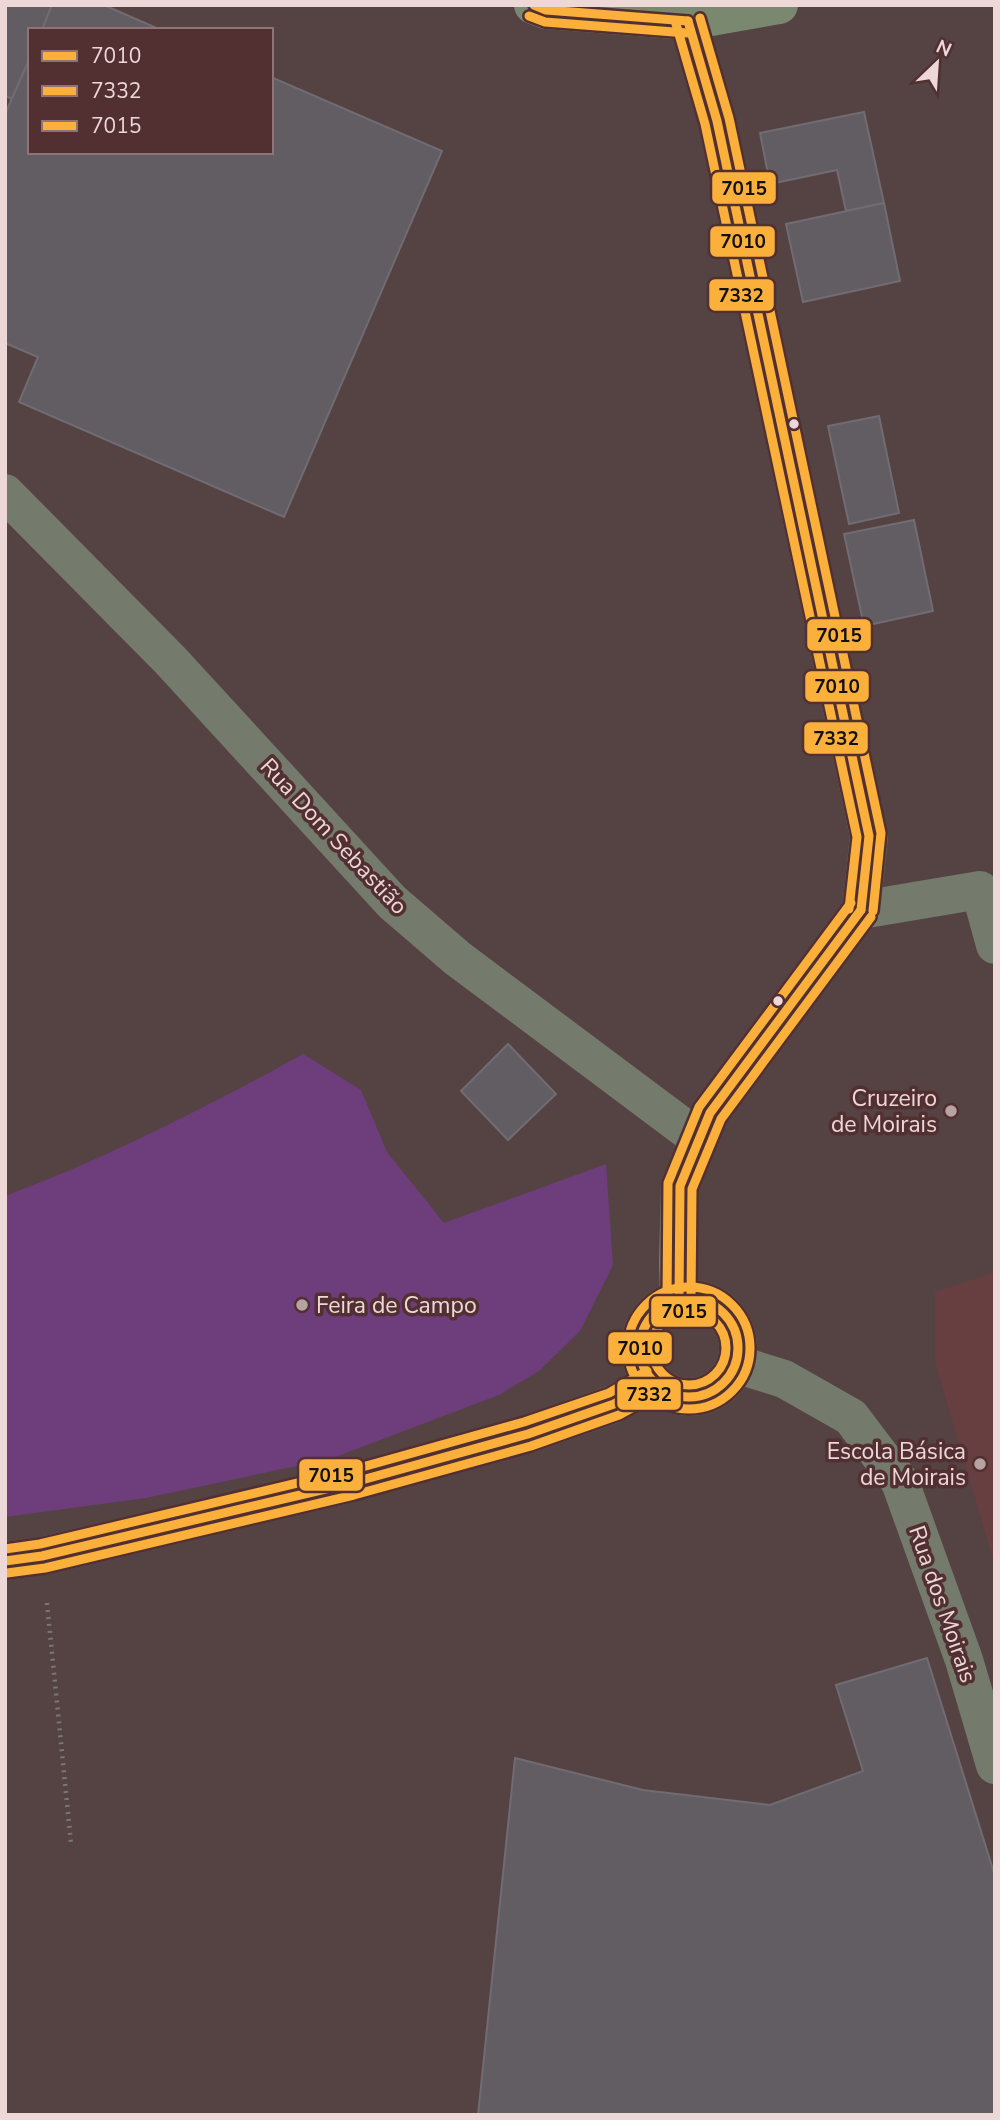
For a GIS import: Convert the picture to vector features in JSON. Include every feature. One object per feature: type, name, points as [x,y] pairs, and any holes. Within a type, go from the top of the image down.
[{"type":"main road","points":[[533,5],[546,10],[682,13],[779,5]]},
{"type":"street","points":[[679,1300],[680,1186],[699,1139],[710,1113],[861,910],[869,836],[717,121],[682,13]]},
{"type":"street","name":"Rua Dom Sebastião","points":[[5,493],[170,661],[392,902],[457,958],[699,1139]]},
{"type":"street","points":[[861,910],[980,890],[995,945]]},
{"type":"street","points":[[679,1300],[701,1300],[721,1310],[730,1321],[737,1335],[739,1350],[736,1364],[728,1379],[715,1391],[700,1396],[683,1397],[667,1393],[653,1382],[644,1370],[640,1341],[653,1314],[665,1305],[679,1300]]},
{"type":"street","name":"Rua dos Moirais","points":[[736,1364],[784,1378],[851,1417],[900,1482],[964,1660],[995,1765]]},
{"type":"street","points":[[24,1559],[351,1483],[528,1434],[614,1404],[653,1382]]},
{"type":"path","points":[[24,1559],[71,1843]]},
{"type":"shaded area","points":[[303,1054],[361,1090],[387,1152],[444,1223],[606,1164],[613,1265],[580,1331],[539,1371],[499,1395],[330,1459],[146,1498],[5,1517],[5,1196],[157,1131]]},
{"type":"shaded area","name":"Escola Básica de Moirais","points":[[995,1272],[995,1566],[935,1362],[935,1292]]},
{"type":"building","points":[[5,5],[52,5],[43,28],[28,28],[28,63],[12,99],[5,96]]},
{"type":"building","points":[[52,5],[104,5],[156,28],[43,28]]},
{"type":"building","points":[[28,62],[28,154],[273,154],[273,78],[442,151],[284,517],[19,402],[38,357],[5,343],[5,114]]},
{"type":"building","points":[[864,112],[884,203],[846,211],[837,170],[770,184],[760,133]]},
{"type":"building","points":[[884,203],[900,281],[803,302],[786,224]]},
{"type":"building","points":[[879,416],[899,513],[849,524],[828,426]]},
{"type":"building","points":[[914,520],[933,611],[864,626],[844,534]]},
{"type":"building","points":[[508,1044],[556,1094],[508,1140],[461,1091]]},
{"type":"building","points":[[927,1658],[995,1876],[994,2115],[478,2115],[515,1758],[643,1790],[770,1805],[863,1771],[836,1685]]},
{"type":"transit line","name":"7010","points":[[534,5],[546,10],[688,21]]},
{"type":"transit line","name":"7332","points":[[529,16],[545,22],[687,33]]},
{"type":"transit line","name":"7015","points":[[700,18],[729,118],[881,833],[873,911]]},
{"type":"transit line","name":"7010","points":[[688,21],[717,121],[869,836],[861,910]]},
{"type":"transit line","name":"7332","points":[[676,24],[705,124],[857,837],[849,909]]},
{"type":"transit line","name":"7015","points":[[667,1300],[668,1183],[699,1107],[851,903]]},
{"type":"transit line","name":"7010","points":[[679,1300],[680,1186],[710,1113],[861,910]]},
{"type":"transit line","name":"7332","points":[[691,1300],[692,1189],[721,1119],[871,917]]},
{"type":"transit line","name":"7332","points":[[689,1287],[713,1291],[732,1305],[746,1324],[750,1348],[746,1372],[732,1391],[713,1405],[689,1409],[665,1405],[646,1391],[632,1372],[628,1348],[632,1324],[646,1305],[665,1291],[689,1287]]},
{"type":"transit line","name":"7010","points":[[689,1299],[708,1303],[724,1313],[734,1329],[738,1348],[734,1367],[724,1383],[708,1393],[689,1397],[670,1393],[654,1383],[644,1367],[640,1348],[644,1329],[654,1313],[670,1303],[689,1299]]},
{"type":"transit line","name":"7015","points":[[689,1311],[710,1317],[720,1327],[726,1348],[720,1369],[710,1379],[689,1385],[668,1379],[658,1369],[652,1348],[658,1327],[668,1317],[689,1311]]},
{"type":"transit line","name":"7015","points":[[5,1549],[40,1544],[348,1471],[524,1422],[609,1393],[647,1371]]},
{"type":"transit line","name":"7010","points":[[5,1561],[42,1556],[351,1483],[528,1434],[614,1404],[653,1382]]},
{"type":"transit line","name":"7332","points":[[7,1573],[45,1568],[354,1495],[531,1446],[619,1415],[659,1393]]},
{"type":"place","name":"Cruzeiro de Moirais","points":[[951,1111]]},
{"type":"place","name":"Feira de Campo","points":[[302,1305]]},
{"type":"place","name":"Escola Básica de Moirais","points":[[980,1464]]}]
